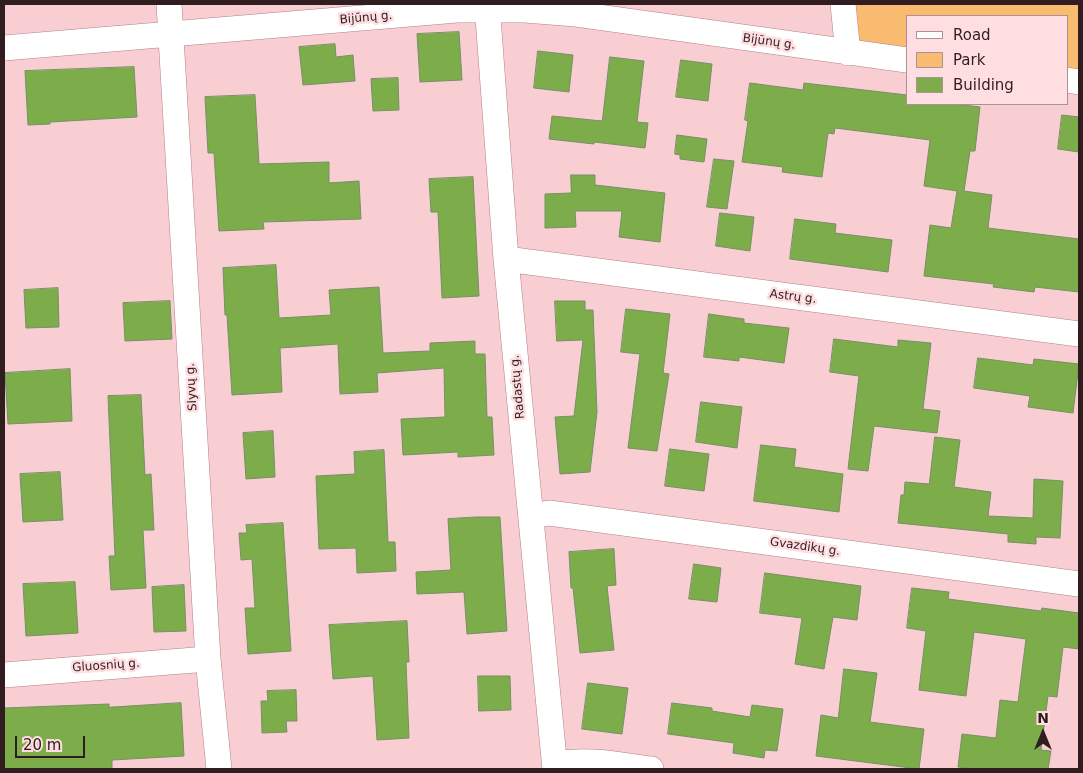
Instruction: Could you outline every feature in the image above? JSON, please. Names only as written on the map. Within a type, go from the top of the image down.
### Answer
[{"type":"street","name":"Slyvų g.","points":[[169,4],[208,659],[219,769]]},
{"type":"street","points":[[843,4],[848,53]]},
{"type":"street","name":"Bijūnų g.","points":[[4,48],[487,7],[576,14],[906,60]]},
{"type":"street","name":"Radastų g.","points":[[487,7],[506,259],[555,767]]},
{"type":"street","name":"Astrų g.","points":[[506,259],[1079,334]]},
{"type":"street","name":"Gvazdikų g.","points":[[531,516],[549,513],[1079,584]]},
{"type":"street","name":"Gluosnių g.","points":[[4,675],[208,659]]},
{"type":"street","points":[[555,767],[573,761],[651,769]]},
{"type":"green space","points":[[854,4],[1079,4],[1079,71],[1068,69],[1068,15],[906,15],[906,49],[858,43]]},
{"type":"building","points":[[459,32],[462,80],[420,82],[417,34]]},
{"type":"building","points":[[335,44],[336,57],[353,55],[355,81],[303,85],[299,47]]},
{"type":"building","points":[[538,51],[573,55],[569,92],[534,88]]},
{"type":"building","points":[[610,57],[644,61],[637,122],[648,123],[645,148],[549,139],[552,116],[602,121]]},
{"type":"building","points":[[681,60],[712,64],[708,101],[676,97]]},
{"type":"building","points":[[134,67],[137,117],[28,125],[25,71]]},
{"type":"building","points":[[398,78],[399,110],[373,111],[371,79]]},
{"type":"building","points":[[750,83],[803,90],[804,83],[906,95],[906,105],[963,105],[980,107],[975,151],[970,151],[964,191],[992,195],[988,228],[1079,239],[1079,292],[1035,287],[1034,292],[993,287],[994,284],[924,276],[930,225],[951,228],[957,191],[924,186],[930,140],[835,128],[834,134],[828,133],[822,177],[782,172],[783,167],[742,162],[748,121],[745,120]]},
{"type":"building","points":[[255,95],[259,164],[329,162],[329,183],[359,181],[361,219],[263,222],[264,229],[219,231],[214,153],[208,153],[205,97]]},
{"type":"building","points":[[1062,115],[1079,117],[1079,152],[1058,149]]},
{"type":"building","points":[[677,135],[707,139],[704,162],[680,159],[680,155],[675,154]]},
{"type":"building","points":[[714,159],[734,161],[727,209],[707,207]]},
{"type":"building","points":[[571,175],[595,175],[595,185],[665,193],[660,242],[619,237],[622,211],[575,211],[576,227],[545,228],[545,194],[571,193]]},
{"type":"building","points":[[473,177],[479,296],[442,298],[438,212],[431,212],[429,179]]},
{"type":"building","points":[[720,213],[754,217],[750,251],[716,246]]},
{"type":"building","points":[[795,219],[836,224],[835,233],[892,240],[888,272],[790,259]]},
{"type":"building","points":[[276,265],[279,318],[331,315],[329,290],[379,287],[383,353],[430,351],[430,343],[475,341],[475,354],[485,354],[487,417],[492,417],[494,455],[458,457],[458,452],[403,455],[401,419],[445,417],[444,368],[377,373],[378,392],[340,394],[338,344],[280,348],[282,392],[232,395],[223,268]]},
{"type":"building","points":[[58,288],[59,327],[26,328],[24,290]]},
{"type":"building","points":[[170,301],[172,339],[125,341],[123,303]]},
{"type":"building","points":[[555,301],[585,301],[585,310],[593,310],[597,412],[590,472],[560,474],[555,417],[574,416],[583,340],[557,341]]},
{"type":"building","points":[[626,309],[670,314],[663,373],[669,374],[657,451],[628,448],[640,354],[621,352]]},
{"type":"building","points":[[709,314],[744,319],[744,323],[789,328],[784,363],[739,357],[739,361],[704,357]]},
{"type":"building","points":[[834,339],[898,347],[898,340],[931,343],[923,409],[940,411],[937,433],[874,426],[868,471],[848,469],[859,376],[830,372]]},
{"type":"building","points":[[978,358],[1033,365],[1034,359],[1079,364],[1073,413],[1028,407],[1030,396],[974,388]]},
{"type":"building","points":[[70,369],[72,421],[8,424],[5,373]]},
{"type":"building","points":[[141,395],[145,475],[151,474],[154,530],[143,530],[146,588],[111,590],[109,556],[115,556],[108,396]]},
{"type":"building","points":[[701,402],[742,407],[737,448],[696,442]]},
{"type":"building","points":[[273,431],[275,477],[246,479],[243,433]]},
{"type":"building","points":[[935,437],[960,440],[954,487],[991,492],[988,516],[1033,518],[1034,479],[1063,481],[1060,538],[1036,537],[1036,544],[1008,542],[1008,534],[898,523],[901,495],[904,495],[905,482],[929,484]]},
{"type":"building","points":[[761,445],[796,449],[794,467],[843,474],[839,512],[754,501]]},
{"type":"building","points":[[670,449],[709,454],[704,491],[665,486]]},
{"type":"building","points":[[384,450],[388,542],[395,542],[396,571],[357,573],[356,548],[319,549],[316,476],[355,474],[354,452]]},
{"type":"building","points":[[60,472],[63,520],[23,522],[20,474]]},
{"type":"building","points":[[500,517],[507,631],[467,634],[464,592],[417,594],[416,572],[451,570],[448,519]]},
{"type":"building","points":[[283,523],[291,651],[248,654],[245,608],[255,608],[252,559],[241,560],[239,533],[247,533],[246,525]]},
{"type":"building","points":[[614,549],[616,585],[607,586],[614,650],[580,653],[573,588],[571,588],[569,552]]},
{"type":"building","points":[[694,564],[721,568],[717,602],[689,599]]},
{"type":"building","points":[[765,573],[861,586],[857,620],[833,617],[824,669],[795,664],[802,618],[760,613]]},
{"type":"building","points":[[75,582],[78,633],[26,636],[23,584]]},
{"type":"building","points":[[184,585],[186,631],[154,632],[152,587]]},
{"type":"building","points":[[912,588],[949,592],[948,599],[1041,611],[1042,608],[1079,613],[1079,649],[1063,647],[1057,697],[1048,696],[1041,750],[1051,751],[1048,769],[974,769],[958,767],[962,734],[996,738],[1000,700],[1018,702],[1026,639],[974,632],[966,696],[919,690],[926,631],[907,628]]},
{"type":"building","points":[[407,621],[409,662],[406,662],[409,738],[377,740],[373,676],[333,679],[329,625]]},
{"type":"building","points":[[844,669],[877,673],[870,722],[924,729],[919,769],[816,756],[821,715],[838,718]]},
{"type":"building","points":[[478,676],[510,676],[511,710],[479,711]]},
{"type":"building","points":[[588,683],[628,688],[622,734],[582,729]]},
{"type":"building","points":[[296,690],[297,721],[286,721],[287,732],[262,733],[261,701],[268,701],[267,691]]},
{"type":"building","points":[[181,703],[184,756],[112,760],[112,769],[4,769],[4,708],[109,704],[109,707]]},
{"type":"building","points":[[672,703],[712,708],[712,711],[750,717],[752,705],[783,709],[777,751],[765,750],[764,758],[733,753],[734,743],[668,734]]}]
